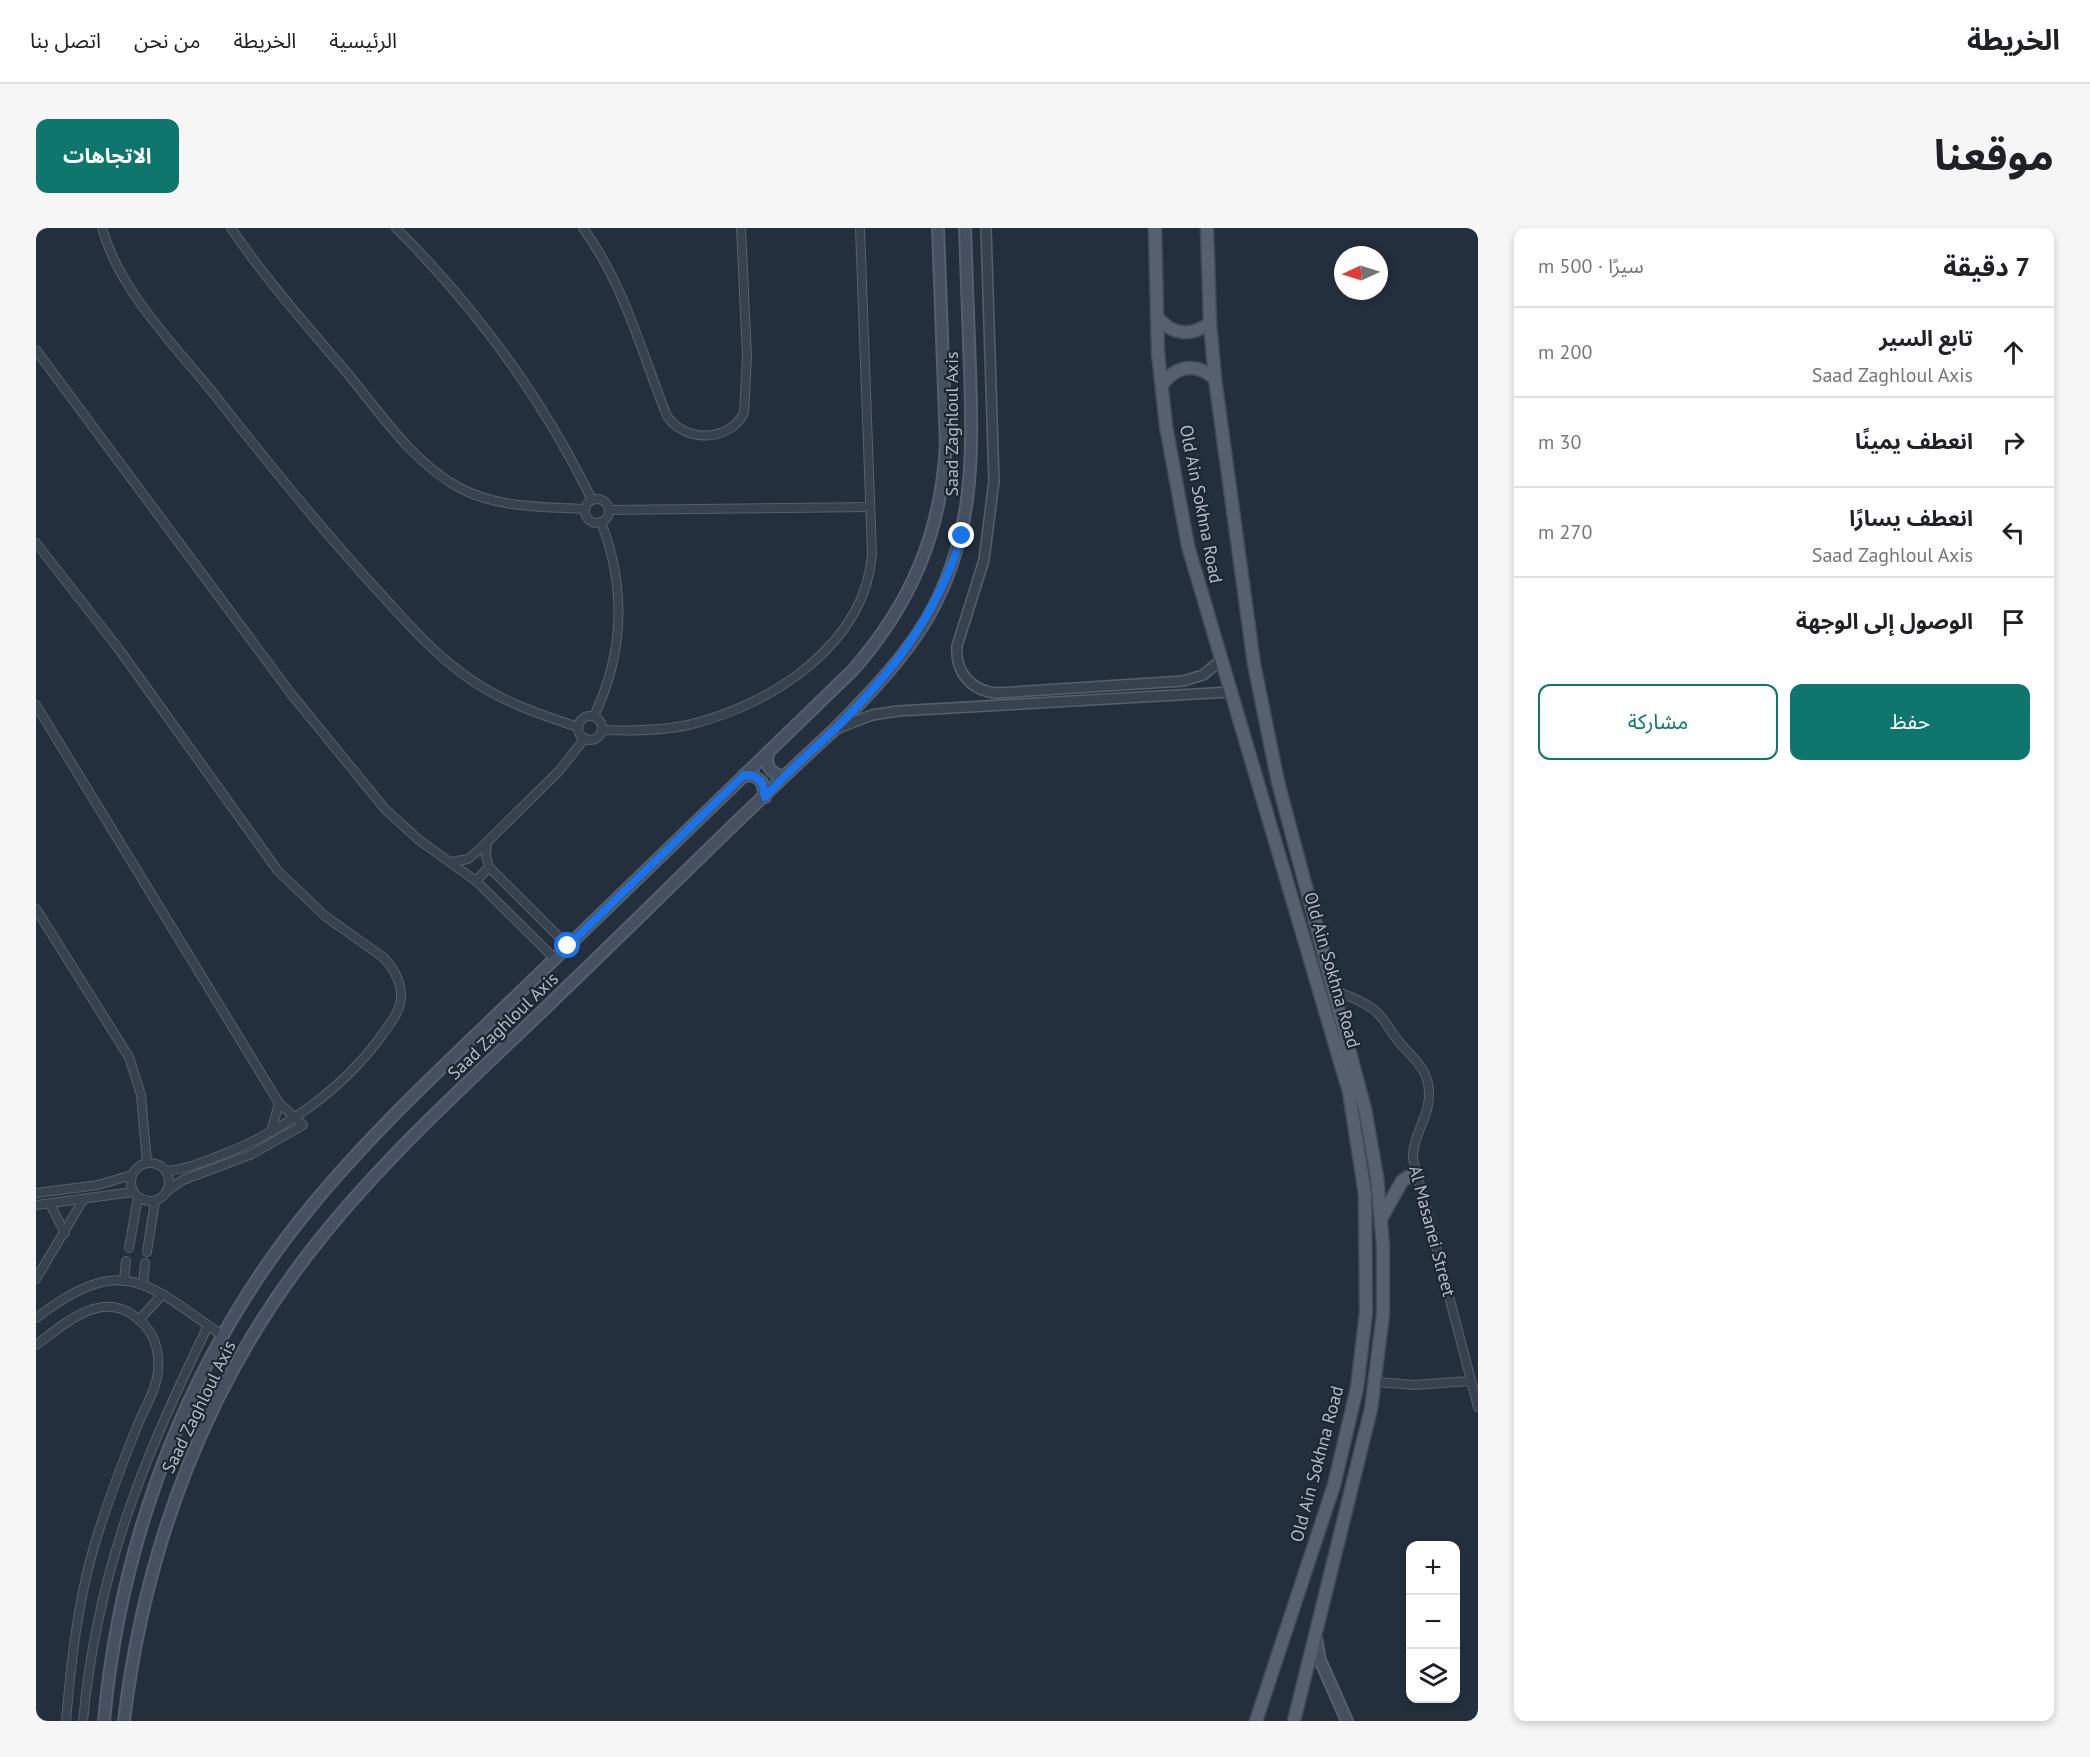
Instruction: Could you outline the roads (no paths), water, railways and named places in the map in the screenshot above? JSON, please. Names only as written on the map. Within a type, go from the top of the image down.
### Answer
[{"type":"main road","name":"Saad Zaghloul Axis","points":[[104,1721],[122,1601],[147,1506],[178,1424],[223,1336],[295,1226],[334,1179],[387,1122],[769,751],[873,646],[908,595],[932,537],[943,487],[946,446],[938,228]]},
{"type":"main road","name":"Saad Zaghloul Axis","points":[[124,1721],[145,1597],[177,1491],[230,1376],[284,1288],[320,1239],[403,1146],[765,797],[783,776],[834,730],[890,670],[926,620],[941,593],[962,536],[968,506],[972,445],[965,228]]},
{"type":"main road","name":"Old Ain Sokhna Road","points":[[1155,228],[1157,317],[1162,385],[1188,546],[1220,661],[1349,1092],[1363,1178],[1367,1237],[1366,1312],[1357,1388],[1349,1425],[1334,1485],[1256,1721]]},
{"type":"main road","name":"Old Ain Sokhna Road","points":[[1207,228],[1210,323],[1215,380],[1264,721],[1278,782],[1365,1109],[1382,1217],[1384,1280],[1376,1382],[1353,1490],[1315,1630],[1294,1721]]},
{"type":"main road","points":[[1157,317],[1164,325],[1182,333],[1201,329],[1210,323]]},
{"type":"main road","points":[[1162,385],[1168,376],[1187,367],[1197,368],[1215,380]]},
{"type":"main road","points":[[769,751],[767,759],[769,768],[775,774],[783,776]]},
{"type":"main road","points":[[744,775],[754,776],[762,782],[765,797]]},
{"type":"main road","points":[[1382,1217],[1402,1181],[1416,1172]]},
{"type":"main road","points":[[1315,1630],[1320,1660],[1347,1721]]},
{"type":"street","points":[[102,228],[116,264],[156,322],[329,538],[419,635],[462,674],[491,692],[538,713],[578,727]]},
{"type":"street","points":[[231,228],[266,275],[409,447],[442,478],[486,498],[528,506],[585,509]]},
{"type":"street","points":[[396,228],[482,323],[552,429],[592,500]]},
{"type":"street","points":[[583,228],[609,266],[620,289],[668,416],[679,429],[701,435],[725,432],[740,421],[744,413],[747,356],[741,228]]},
{"type":"street","points":[[602,730],[643,731],[690,724],[757,699],[779,688],[812,662],[846,626],[863,594],[871,566],[860,228]]},
{"type":"street","points":[[986,228],[993,362],[993,499],[978,585],[958,640],[957,660],[961,672],[975,686],[991,692],[1184,681],[1203,675],[1220,661]]},
{"type":"street","points":[[36,350],[292,695],[385,809],[419,840],[476,881],[555,959]]},
{"type":"street","points":[[585,509],[592,500]]},
{"type":"street","points":[[585,509],[589,520],[601,522],[608,517],[609,510],[605,501],[592,500]]},
{"type":"street","points":[[609,510],[870,507]]},
{"type":"street","points":[[594,716],[610,676],[619,620],[615,564],[601,522]]},
{"type":"street","points":[[36,543],[118,648],[278,871],[325,916],[384,958],[398,977],[401,999],[393,1021],[368,1055],[341,1081],[296,1117],[271,1132],[187,1168],[165,1171]]},
{"type":"street","points":[[834,730],[872,715],[898,711],[1230,692]]},
{"type":"street","points":[[36,705],[279,1103],[303,1125],[234,1162],[183,1180],[155,1201],[147,1202],[136,1195],[36,1205]]},
{"type":"street","points":[[594,716],[601,722],[602,730],[595,738],[585,738],[580,734],[578,727],[582,719],[594,716]]},
{"type":"street","points":[[451,862],[468,859],[487,843],[559,771],[585,738]]},
{"type":"street","points":[[487,843],[486,856],[489,867],[568,946]]},
{"type":"street","points":[[476,881],[489,867]]},
{"type":"street","points":[[36,909],[129,1058],[141,1095],[147,1163]]},
{"type":"street","name":"Al Masanei Street","points":[[1335,991],[1373,1009],[1424,1069],[1429,1098],[1413,1148],[1416,1172],[1469,1381],[1478,1407]]},
{"type":"street","points":[[271,1132],[279,1103]]},
{"type":"street","points":[[36,1193],[98,1185],[132,1175],[139,1167],[147,1163],[157,1165],[165,1171],[169,1180],[168,1190]]},
{"type":"street","points":[[129,1248],[136,1195],[132,1175]]},
{"type":"street","points":[[36,1279],[83,1200]]},
{"type":"street","points":[[147,1252],[155,1201]]},
{"type":"street","points":[[50,1204],[65,1233]]},
{"type":"street","points":[[124,1281],[126,1261]]},
{"type":"street","points":[[143,1284],[145,1263]]},
{"type":"street","points":[[36,1318],[78,1290],[96,1283],[124,1281],[143,1284],[163,1294],[223,1336]]},
{"type":"street","points":[[139,1320],[163,1294]]},
{"type":"street","points":[[36,1345],[87,1310],[99,1307],[125,1310],[139,1320],[153,1336],[158,1371],[113,1489],[93,1551],[75,1629],[66,1721]]},
{"type":"street","points":[[83,1721],[97,1625],[123,1523],[153,1440],[208,1326]]},
{"type":"street","points":[[1376,1382],[1424,1385],[1469,1381]]}]
